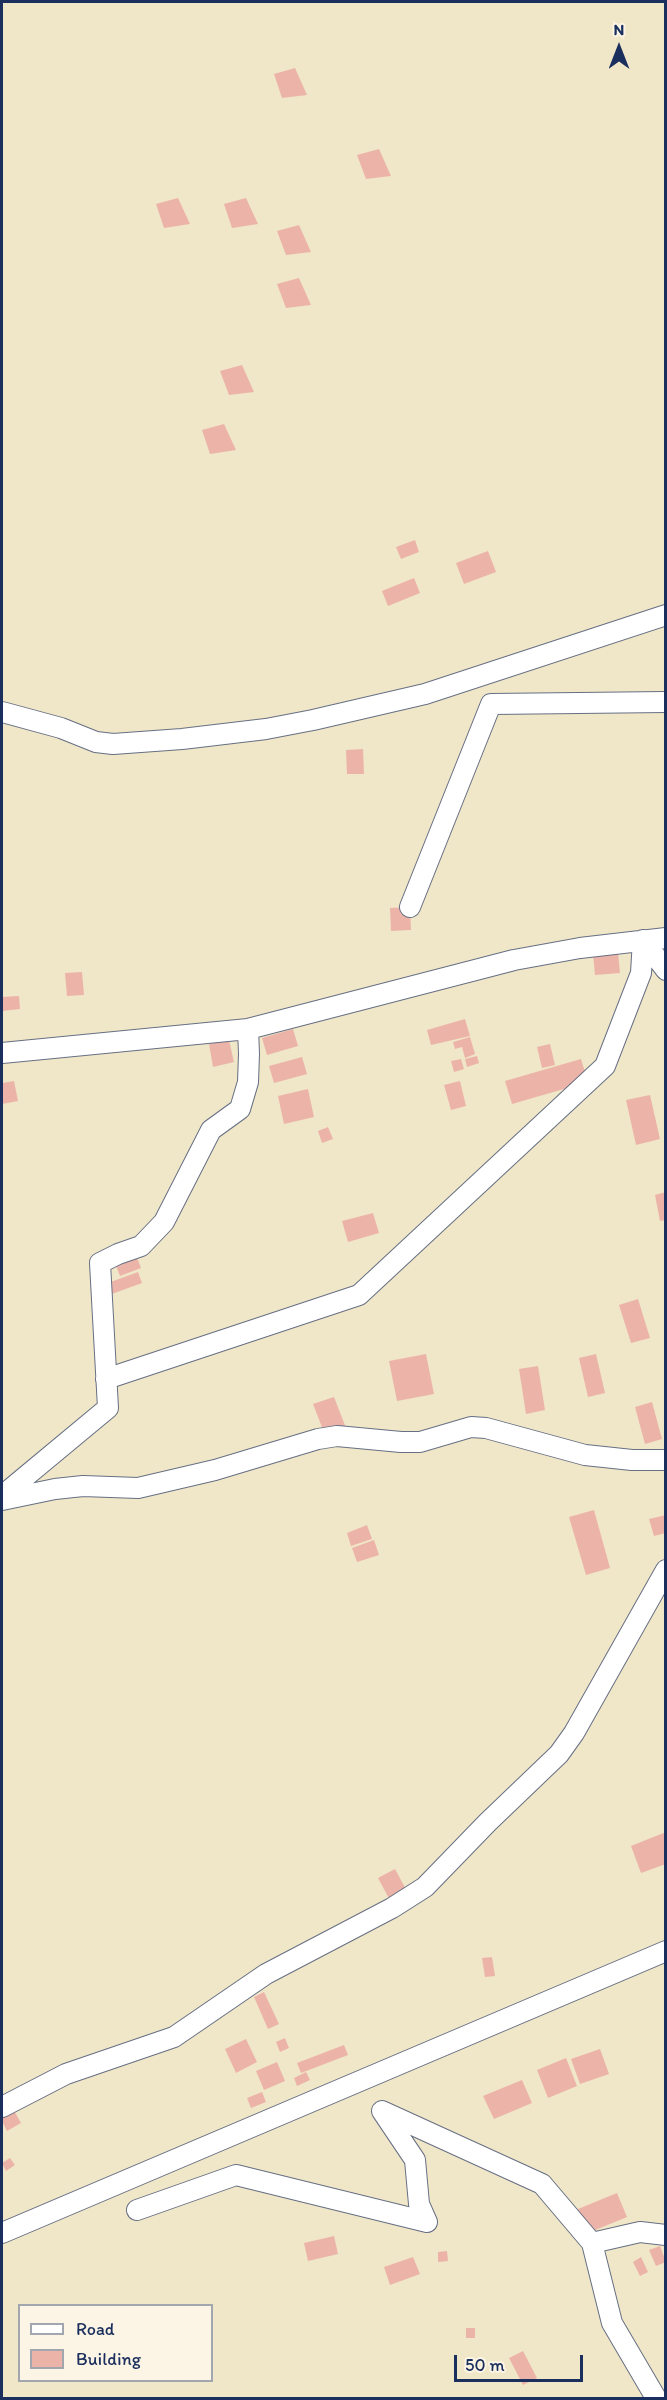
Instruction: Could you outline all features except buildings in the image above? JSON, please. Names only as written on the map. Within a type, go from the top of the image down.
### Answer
[{"type":"street","points":[[2,712],[61,728],[96,742],[112,744],[182,739],[266,729],[425,694],[666,615]]},
{"type":"street","points":[[411,907],[491,704],[666,702]]},
{"type":"street","points":[[2,1053],[248,1029],[514,960],[580,948],[666,938]]},
{"type":"street","points":[[643,940],[666,970]]},
{"type":"street","points":[[106,1379],[359,1295],[605,1066],[641,973],[643,940]]},
{"type":"street","points":[[2,1498],[108,1408],[100,1263],[141,1246],[164,1221],[211,1130],[240,1109],[248,1082],[248,1029]]},
{"type":"street","points":[[2,1498],[82,1486],[114,1489],[138,1488],[215,1470],[318,1439],[337,1436],[420,1442],[471,1427],[486,1428],[585,1455],[632,1460],[666,1460]]},
{"type":"street","points":[[2,2107],[66,2074],[174,2037],[266,1974],[392,1908],[425,1887],[558,1754],[574,1733],[666,1570]]},
{"type":"street","points":[[2,2233],[666,1951]]},
{"type":"street","points":[[137,2210],[236,2175],[428,2222],[419,2204],[415,2160],[382,2111],[542,2184],[592,2244],[612,2323],[656,2398]]},
{"type":"street","points":[[592,2244],[640,2232],[666,2235]]}]
